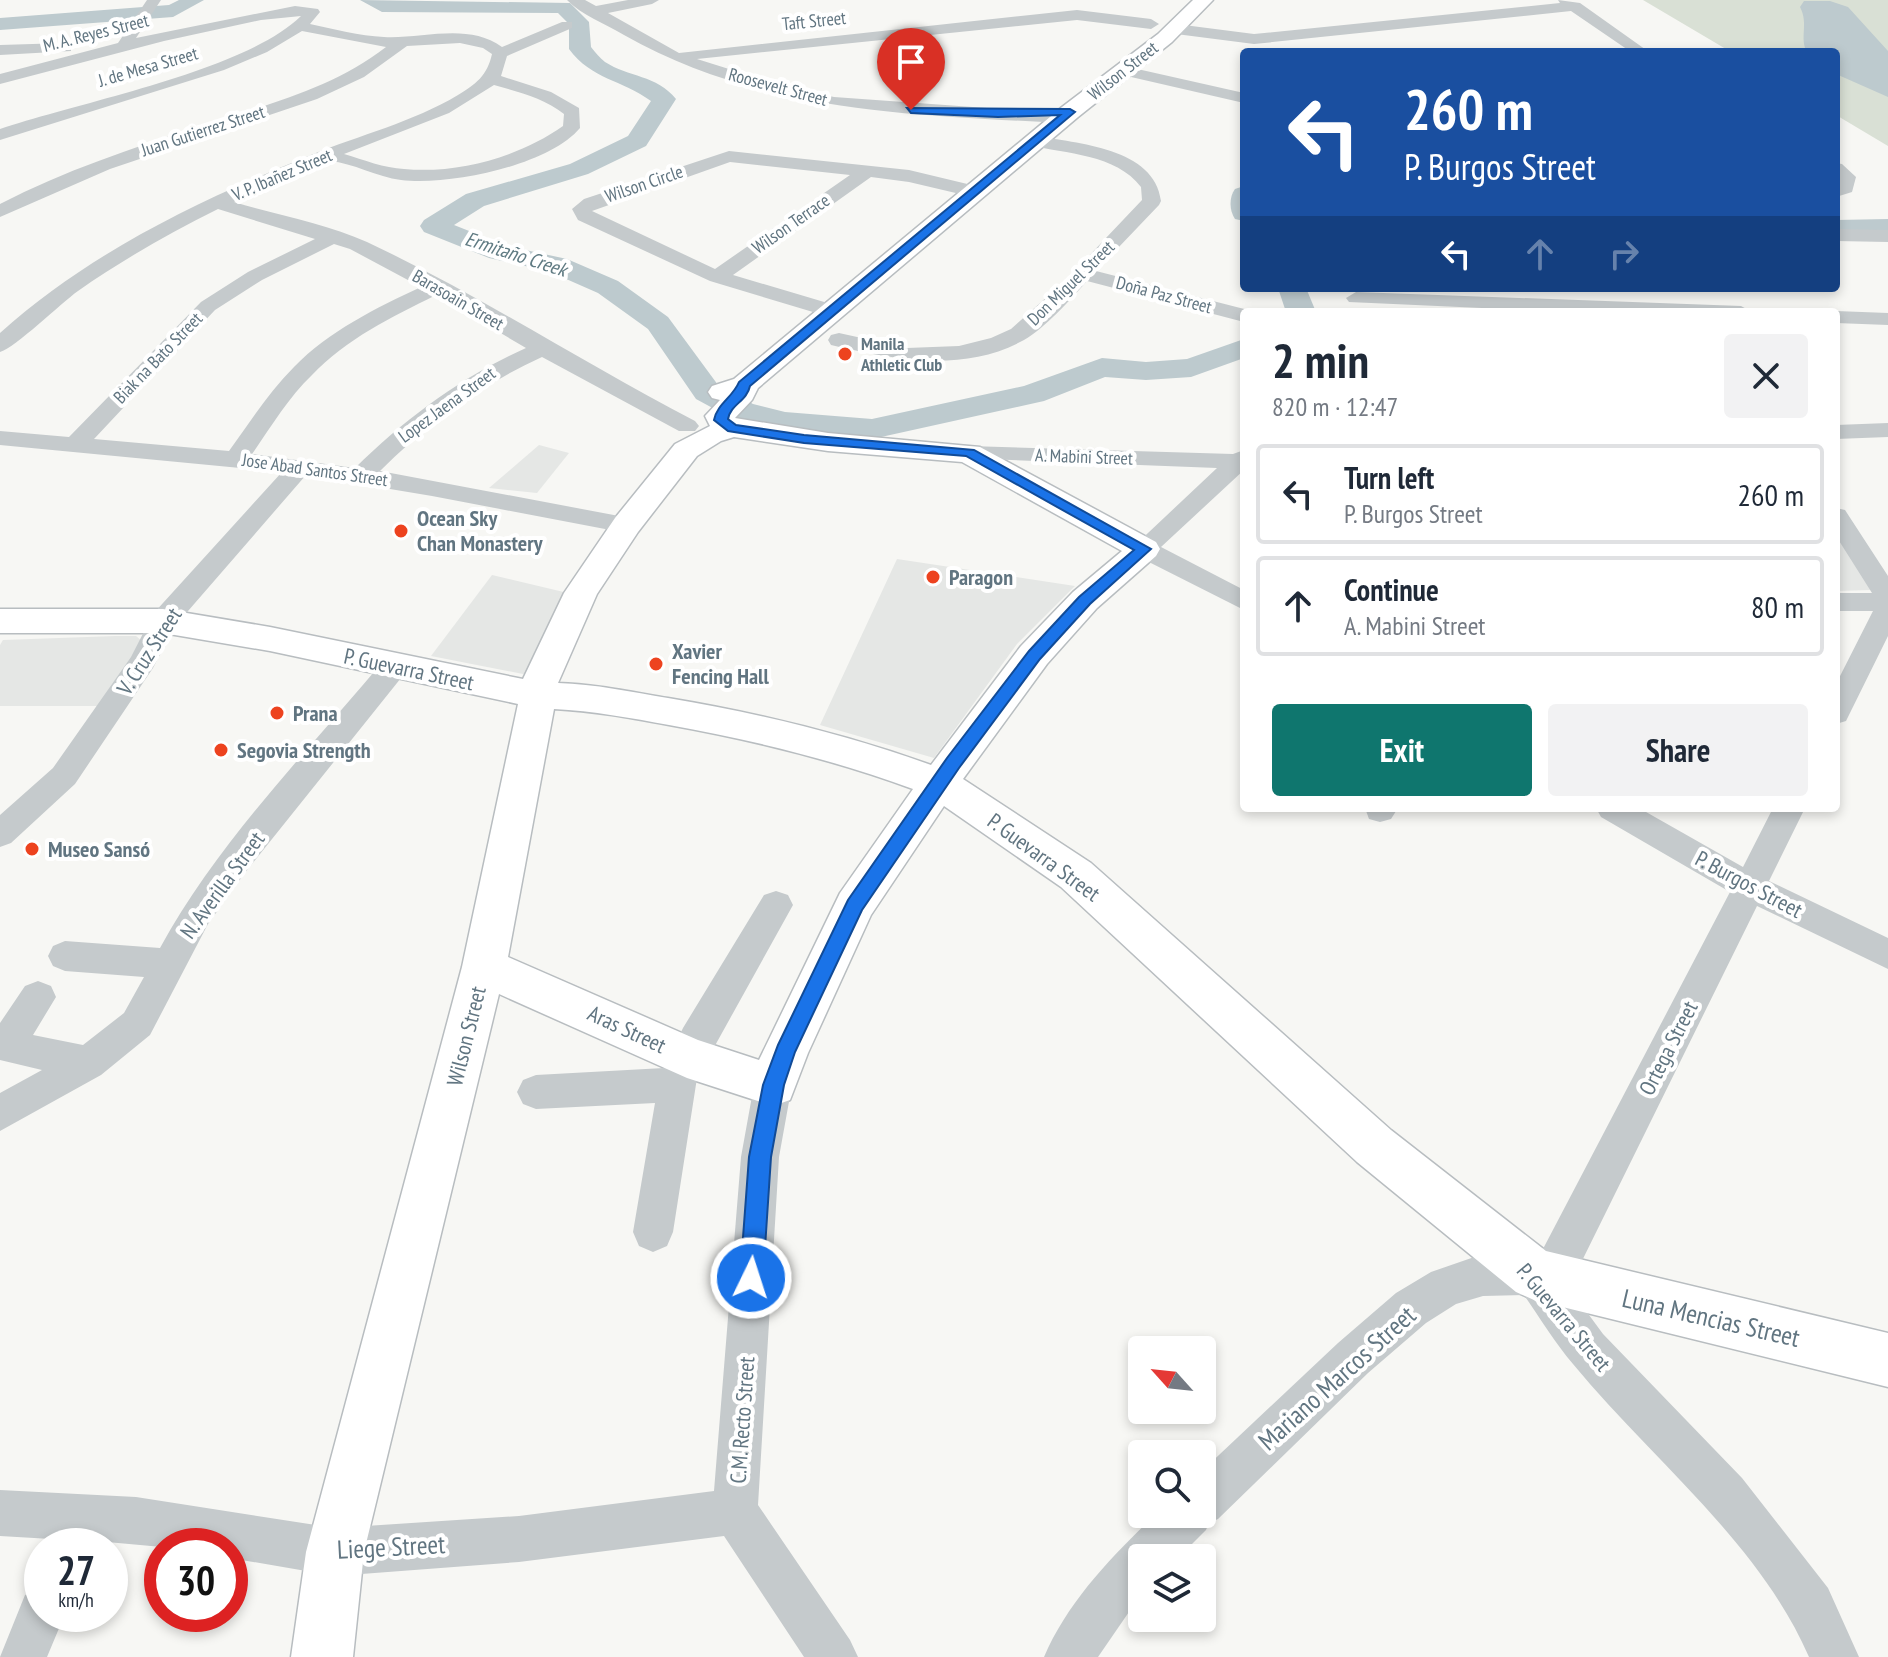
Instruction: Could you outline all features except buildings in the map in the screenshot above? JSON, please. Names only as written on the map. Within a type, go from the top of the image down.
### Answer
[{"type":"main road","name":"Wilson Street","points":[[322,1657],[335,1552],[484,967],[541,679],[581,593],[687,438],[710,435],[728,403],[1066,115],[1176,29],[1204,0]]},
{"type":"main road","name":"A. Mabini Street","points":[[728,403],[828,442],[969,453]]},
{"type":"main road","points":[[969,453],[1144,549]]},
{"type":"main road","name":"C.M. Recto Street","points":[[773,1085],[785,1052],[855,905],[939,783],[1034,655],[1085,600],[1144,549]]},
{"type":"main road","name":"P. Guevarra Street","points":[[0,621],[163,621],[270,639],[538,695],[585,697],[734,723],[859,754],[939,783],[1076,875],[1374,1146],[1534,1274]]},
{"type":"main road","name":"Aras Street","points":[[484,967],[589,1011],[681,1071],[746,1078],[773,1085]]},
{"type":"main road","name":"Luna Mencias Street","points":[[1534,1274],[1888,1360]]},
{"type":"street","name":"Roosevelt Street","points":[[574,0],[673,56],[765,86],[834,102],[998,114],[1066,115]]},
{"type":"street","points":[[593,11],[652,0]]},
{"type":"street","points":[[1176,29],[1254,39],[1570,3],[1635,48]]},
{"type":"street","points":[[124,45],[148,8]]},
{"type":"street","name":"M. A. Reyes Street","points":[[0,79],[99,51],[292,8],[307,8],[313,12],[303,27]]},
{"type":"street","name":"Taft Street","points":[[673,56],[1077,15],[1151,24]]},
{"type":"street","points":[[500,53],[567,25]]},
{"type":"street","points":[[303,27],[374,41],[401,43],[462,39],[486,44],[500,53]]},
{"type":"street","name":"J. de Mesa Street","points":[[0,135],[44,118],[209,70],[303,27]]},
{"type":"street","name":"Juan Gutierrez Street","points":[[0,211],[86,170],[332,87],[374,64],[401,43]]},
{"type":"street","points":[[0,50],[70,47],[99,51]]},
{"type":"street","points":[[327,155],[393,173],[434,174],[483,166],[540,148],[571,128],[573,112],[566,106],[492,79],[500,53]]},
{"type":"street","points":[[1124,71],[1240,97]]},
{"type":"street","name":"V. P. Ibañez Street","points":[[0,345],[37,313],[124,253],[217,203],[327,155],[431,116],[492,79]]},
{"type":"street","name":"Don Miguel Street","points":[[839,340],[907,355],[979,350],[1019,334],[1083,274],[1152,201],[1153,192],[1148,183],[1126,163],[1035,141]]},
{"type":"street","name":"Wilson Circle","points":[[833,312],[717,277],[585,216],[582,209],[591,203],[729,156],[909,176],[977,192]]},
{"type":"street","points":[[1840,171],[1847,177],[1847,184],[1840,188]]},
{"type":"street","name":"Wilson Terrace","points":[[717,277],[866,172]]},
{"type":"street","name":"Barasoain Street","points":[[217,203],[335,236],[437,287],[687,438]]},
{"type":"street","points":[[1840,235],[1888,236]]},
{"type":"street","name":"Biak na Bato Street","points":[[75,445],[208,306],[255,276],[335,236]]},
{"type":"street","name":"Doña Paz Street","points":[[1083,274],[1240,315]]},
{"type":"street","points":[[236,459],[312,361],[379,315],[437,287]]},
{"type":"street","points":[[1356,299],[1616,308]]},
{"type":"street","points":[[1840,317],[1888,319]]},
{"type":"street","name":"Lopez Jaena Street","points":[[362,475],[402,435],[471,384],[497,367],[541,349]]},
{"type":"street","points":[[1840,432],[1888,430]]},
{"type":"street","name":"Jose Abad Santos Street","points":[[0,438],[236,459],[362,475],[626,525]]},
{"type":"street","name":"A. Mabini Street","points":[[969,453],[1240,461]]},
{"type":"street","name":"C.M. Recto Street","points":[[1144,549],[1240,463]]},
{"type":"street","name":"V. Cruz Street","points":[[0,834],[64,776],[143,661],[163,621],[299,468]]},
{"type":"street","points":[[1840,522],[1888,600],[1840,602]]},
{"type":"street","points":[[1144,549],[1240,599]]},
{"type":"street","points":[[1840,705],[1888,608]]},
{"type":"street","name":"N. Averilla Street","points":[[0,1113],[88,1063],[137,1024],[196,914],[232,865],[395,666]]},
{"type":"street","name":"P. Burgos Street","points":[[1619,812],[1750,887],[1888,954]]},
{"type":"street","name":"Ortega Street","points":[[1534,1274],[1559,1262],[1787,812]]},
{"type":"street","points":[[653,1232],[681,1071],[776,905]]},
{"type":"street","points":[[65,956],[167,964]]},
{"type":"street","points":[[38,997],[3,1044],[88,1063]]},
{"type":"street","points":[[536,1092],[681,1071]]},
{"type":"street","name":"C.M. Recto Street","points":[[773,1085],[760,1157],[735,1511],[833,1657]]},
{"type":"street","name":"Mariano Marcos Street","points":[[1216,1490],[1353,1358],[1411,1308],[1446,1287],[1483,1275],[1534,1274]]},
{"type":"street","name":"P. Guevarra Street","points":[[1534,1274],[1588,1349],[1736,1506],[1811,1605],[1834,1657]]},
{"type":"street","name":"Liege Street","points":[[97,1528],[136,1520],[335,1552],[519,1539],[735,1511]]},
{"type":"street","name":"Liege Street","points":[[0,1513],[61,1528]]},
{"type":"street","points":[[1159,1544],[1175,1528]]},
{"type":"street","points":[[1069,1657],[1128,1573]]},
{"type":"street","points":[[22,1657],[33,1632]]},
{"type":"shaded area","points":[[1643,0],[1888,0],[1888,146],[1840,117],[1840,48],[1724,48]]},
{"type":"shaded area","points":[[1804,1],[1830,1],[1848,7],[1888,51],[1888,97],[1840,76],[1840,48],[1805,48],[1800,7]]},
{"type":"shaded area","points":[[539,445],[569,453],[537,493],[489,488]]},
{"type":"shaded area","points":[[1840,540],[1871,590],[1840,591]]},
{"type":"shaded area","points":[[897,559],[1075,586],[1017,644],[934,758],[820,725]]},
{"type":"shaded area","points":[[492,575],[572,594],[528,675],[431,656]]},
{"type":"shaded area","points":[[136,636],[143,642],[103,706],[0,706],[0,645],[3,640]]},
{"type":"waterway","name":"Ermitaño Creek","points":[[0,24],[173,11],[194,0]]},
{"type":"waterway","name":"Ermitaño Creek","points":[[370,0],[382,6],[563,7],[579,22],[580,49],[598,67],[639,81],[664,99],[637,141],[579,169],[475,200],[433,226],[499,252],[557,265],[608,287],[658,323],[707,392],[742,411],[784,422],[872,429],[1033,394],[1102,367],[1146,371],[1191,368],[1240,350]]},
{"type":"waterway","name":"Ermitaño Creek","points":[[1840,228],[1888,227]]},
{"type":"waterway","name":"Ermitaño Creek","points":[[1294,292],[1300,308]]},
{"type":"place","name":"Manila Athletic Club","points":[[845,354]]},
{"type":"place","name":"Ocean Sky Chan Monastery","points":[[401,531]]},
{"type":"place","name":"Paragon","points":[[933,577]]},
{"type":"place","name":"Xavier Fencing Hall","points":[[656,664]]},
{"type":"place","name":"Prana","points":[[277,713]]},
{"type":"place","name":"Segovia Strength","points":[[221,750]]},
{"type":"place","name":"Museo Sansó","points":[[32,849]]},
{"type":"route","points":[[751,1278],[760,1157],[773,1085],[785,1052],[855,905],[978,727],[1034,655],[1085,600],[1144,549],[969,453],[804,439],[733,428],[721,420],[722,412],[742,394],[744,385],[1070,112],[998,114],[911,110]]}]
